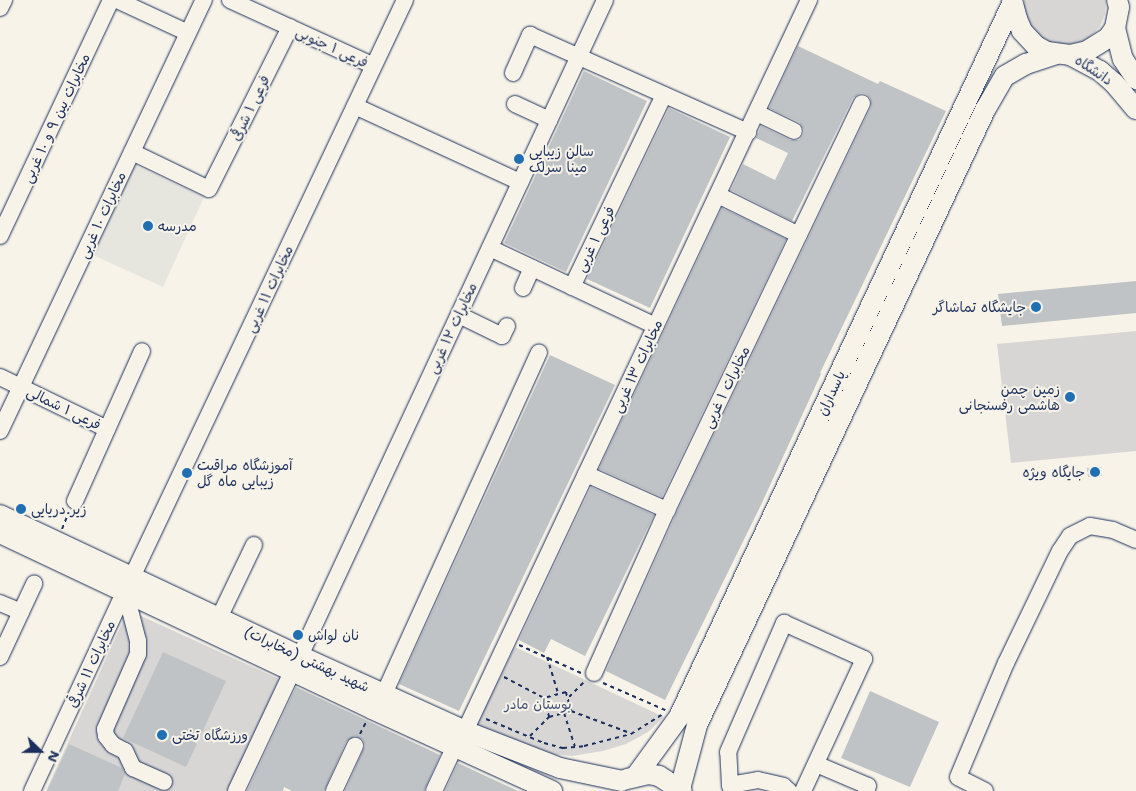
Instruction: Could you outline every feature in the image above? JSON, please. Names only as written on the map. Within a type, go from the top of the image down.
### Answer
[{"type":"main road","name":"دانشگاه","points":[[1012,2],[1017,19],[1029,40],[1039,48],[1063,55],[1100,71],[1114,83],[1136,109]]},
{"type":"main road","name":"پاسداران","points":[[623,783],[679,717],[1012,2]]},
{"type":"main road","points":[[1115,28],[1120,2]]},
{"type":"main road","name":"دانشگاه","points":[[1115,28],[1123,59],[1136,79]]},
{"type":"main road","name":"پاسداران","points":[[681,790],[697,725],[985,110],[1005,76],[1026,64],[1095,47],[1108,38],[1115,28]]},
{"type":"main road","name":"شهید بهشتی (مخابرات)","points":[[0,516],[56,542],[128,584]]},
{"type":"main road","name":"شهید بهشتی (مخابرات)","points":[[0,533],[128,584],[378,702],[460,738],[552,791]]},
{"type":"main road","name":"شهید بهشتی (مخابرات)","points":[[460,738],[513,749],[574,772],[623,783],[659,776],[681,790]]},
{"type":"main road","points":[[574,772],[585,782],[587,791]]},
{"type":"street","points":[[0,8],[4,0]]},
{"type":"street","name":"مخابرات بین ۹ و ۱۰ غربی","points":[[0,236],[111,0]]},
{"type":"street","points":[[116,0],[188,33]]},
{"type":"street","name":"مخابرات ۱۰ غربی","points":[[0,431],[204,0]]},
{"type":"street","name":"فرعی ۱ جنوبی","points":[[230,0],[374,66]]},
{"type":"street","name":"مخابرات ۱۱ غربی","points":[[128,584],[405,0]]},
{"type":"street","name":"مخابرات ۱۲ غربی","points":[[236,791],[605,0]]},
{"type":"street","name":"مخابرات ۱۳ غربی","points":[[434,791],[460,738],[499,675],[586,474],[809,0]]},
{"type":"street","name":"فرعی ۱ شرقی","points":[[132,152],[209,189],[290,27]]},
{"type":"street","points":[[513,73],[530,35],[748,132]]},
{"type":"street","name":"فرعی ۱ غربی","points":[[572,287],[664,95]]},
{"type":"street","name":"مخابرات ۱ غربی","points":[[594,673],[667,510],[862,103]]},
{"type":"street","points":[[515,104],[549,120]]},
{"type":"street","points":[[355,106],[520,182]]},
{"type":"street","points":[[757,113],[794,131]]},
{"type":"street","points":[[718,195],[799,235]]},
{"type":"street","points":[[490,248],[656,326]]},
{"type":"street","points":[[523,288],[532,268]]},
{"type":"street","points":[[459,315],[502,336],[507,326]]},
{"type":"street","points":[[75,501],[142,352]]},
{"type":"street","points":[[378,702],[539,353]]},
{"type":"street","points":[[0,378],[21,387]]},
{"type":"street","name":"فرعی ۱ شمالی","points":[[21,387],[107,429]]},
{"type":"street","points":[[586,474],[667,510]]},
{"type":"street","points":[[985,791],[958,778],[1006,663],[1060,551],[1070,536],[1090,526],[1113,530],[1136,540]]},
{"type":"street","points":[[216,625],[254,545]]},
{"type":"street","points":[[0,657],[34,584]]},
{"type":"street","points":[[128,584],[138,640],[138,654],[105,729],[106,736],[113,745],[126,751],[133,768],[164,782]]},
{"type":"street","name":"مخابرات ۱۱ شرقی","points":[[32,791],[128,584]]},
{"type":"street","points":[[0,603],[21,612]]},
{"type":"street","points":[[789,791],[783,786],[758,780],[731,790],[728,752],[784,623],[864,659],[803,791]]},
{"type":"street","points":[[334,791],[355,746]]},
{"type":"street","points":[[816,764],[868,786],[866,791]]},
{"type":"path","points":[[56,542],[75,501]]},
{"type":"path","points":[[517,654],[521,646]]},
{"type":"path","points":[[547,657],[558,694]]},
{"type":"path","points":[[568,698],[594,673]]},
{"type":"path","points":[[499,675],[502,686]]},
{"type":"path","points":[[499,675],[544,698],[566,692],[571,711]]},
{"type":"path","points":[[544,698],[549,716]]},
{"type":"path","points":[[355,746],[378,702]]},
{"type":"path","points":[[513,749],[529,737],[549,716],[571,711],[631,734]]},
{"type":"path","points":[[486,719],[529,737],[563,748],[576,747],[631,734],[667,711]]},
{"type":"path","points":[[564,712],[576,747]]},
{"type":"shaded area","name":"مدرسه","points":[[134,165],[204,197],[163,287],[93,255]]},
{"type":"green space","points":[[1024,0],[1106,0],[1105,14],[1100,27],[1090,37],[1078,44],[1064,46],[1050,43],[1038,36],[1029,26],[1024,14]]},
{"type":"green space","name":"زمین چمن هاشمی رفسنجانی","points":[[1136,331],[1136,451],[1011,463],[997,344]]},
{"type":"green space","name":"ورزشگاه تختی","points":[[128,610],[279,679],[228,791],[46,791]]},
{"type":"green space","name":"بوستان مادر","points":[[515,647],[664,717],[648,732],[626,744],[603,751],[572,756],[552,754],[476,726]]},
{"type":"building","points":[[798,46],[878,84],[880,81],[946,111],[820,373],[761,505],[665,700],[606,671],[676,514],[871,107],[870,98],[866,94],[861,93],[853,98],[792,221],[731,190],[743,164],[775,180],[788,153],[756,138],[761,126],[790,140],[799,140],[803,135],[804,130],[799,122],[769,108]]},
{"type":"building","points":[[584,71],[647,101],[566,272],[504,243]]},
{"type":"building","points":[[669,108],[730,137],[650,308],[587,279]]},
{"type":"building","points":[[722,208],[786,239],[662,497],[599,469]]},
{"type":"building","points":[[1136,281],[1136,313],[1002,326],[998,294]]},
{"type":"building","points":[[550,355],[615,385],[459,711],[399,684]]},
{"type":"building","name":"جایگاه ویژه","points":[[1101,467],[1102,476],[1088,477],[1087,468]]},
{"type":"building","points":[[591,487],[654,515],[585,656],[551,639],[544,653],[519,640]]},
{"type":"building","points":[[163,652],[226,681],[186,767],[123,738]]},
{"type":"building","points":[[296,687],[440,755],[424,791],[345,791],[365,746],[363,740],[355,736],[346,742],[324,791],[292,791],[284,787],[283,791],[247,791]]},
{"type":"building","points":[[870,691],[939,722],[910,787],[841,758]]},
{"type":"building","points":[[69,744],[122,768],[125,774],[118,791],[47,791]]},
{"type":"building","points":[[458,763],[490,778],[518,791],[445,791]]},
{"type":"place","name":"سالن زیبایی مینا سرلک","points":[[519,159]]},
{"type":"place","name":"مدرسه","points":[[148,226]]},
{"type":"place","name":"جایشگاه تماشاگر","points":[[1036,307]]},
{"type":"place","name":"زمین چمن هاشمی رفسنجانی","points":[[1070,397]]},
{"type":"place","name":"جایگاه ویژه","points":[[1095,472]]},
{"type":"place","name":"آموزشگاه مراقبت زیبایی ماه گل","points":[[187,473]]},
{"type":"place","name":"زیر دریایی","points":[[21,509]]},
{"type":"place","name":"نان لواش","points":[[298,635]]},
{"type":"place","name":"ورزشگاه تختی","points":[[162,735]]}]
